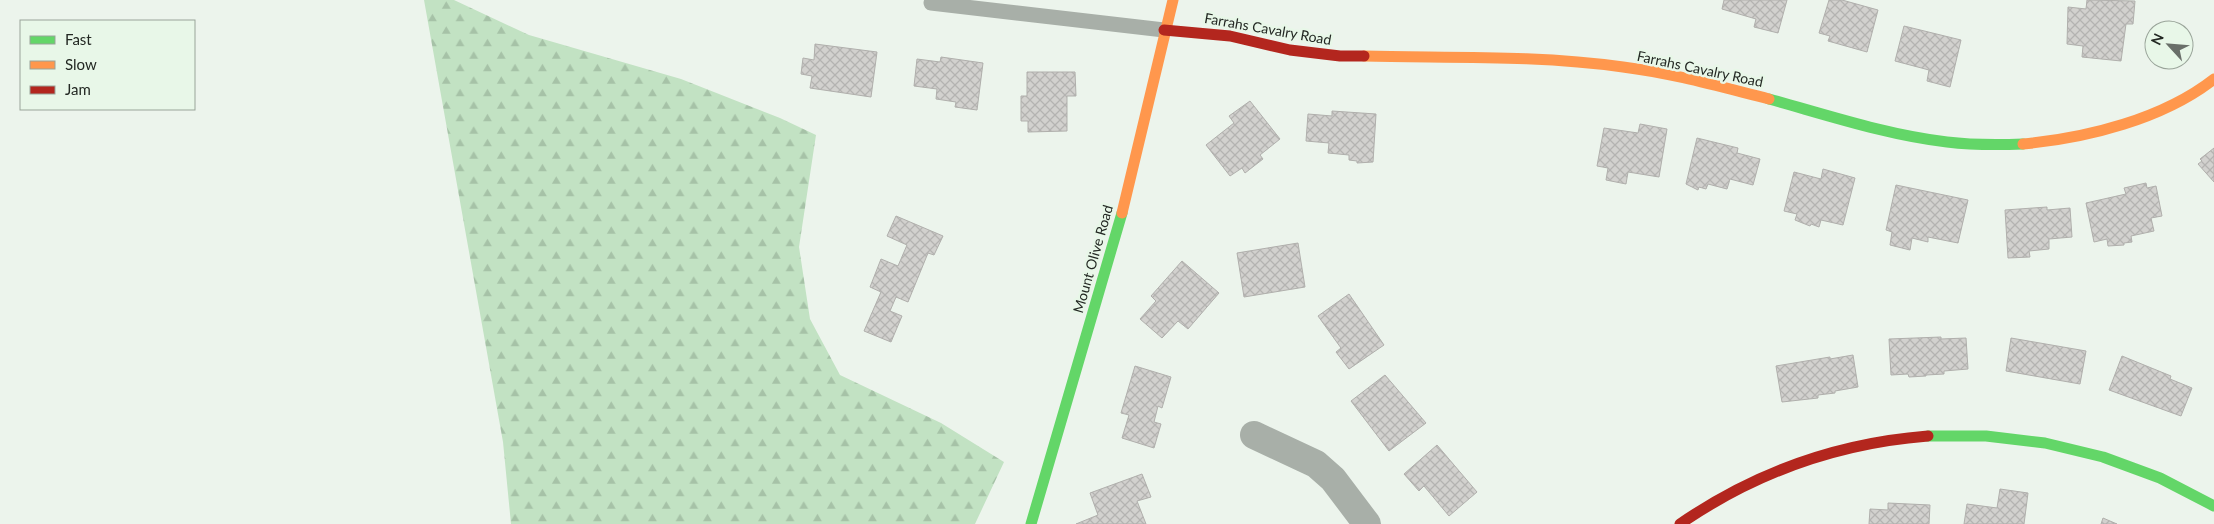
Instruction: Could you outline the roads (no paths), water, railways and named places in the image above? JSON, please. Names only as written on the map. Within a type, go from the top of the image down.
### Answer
[{"type":"street","name":"Mount Olive Road","points":[[1030,524],[1121,218],[1164,30],[1173,0]]},
{"type":"street","name":"Farrahs Cavalry Road","points":[[1164,30],[1221,35],[1290,50],[1340,56],[1533,59],[1624,68],[1726,88],[1905,135],[1946,142],[1987,145],[2051,141],[2101,131],[2166,108],[2200,90],[2214,79]]},
{"type":"street","points":[[1254,435],[1316,464],[1333,479],[1368,524]]},
{"type":"street","points":[[1680,524],[1716,500],[1752,481],[1794,463],[1833,451],[1879,441],[1934,435],[1981,435],[2041,441],[2090,452],[2142,469],[2183,488],[2214,506]]},
{"type":"lane","points":[[931,3],[1164,30]]}]
